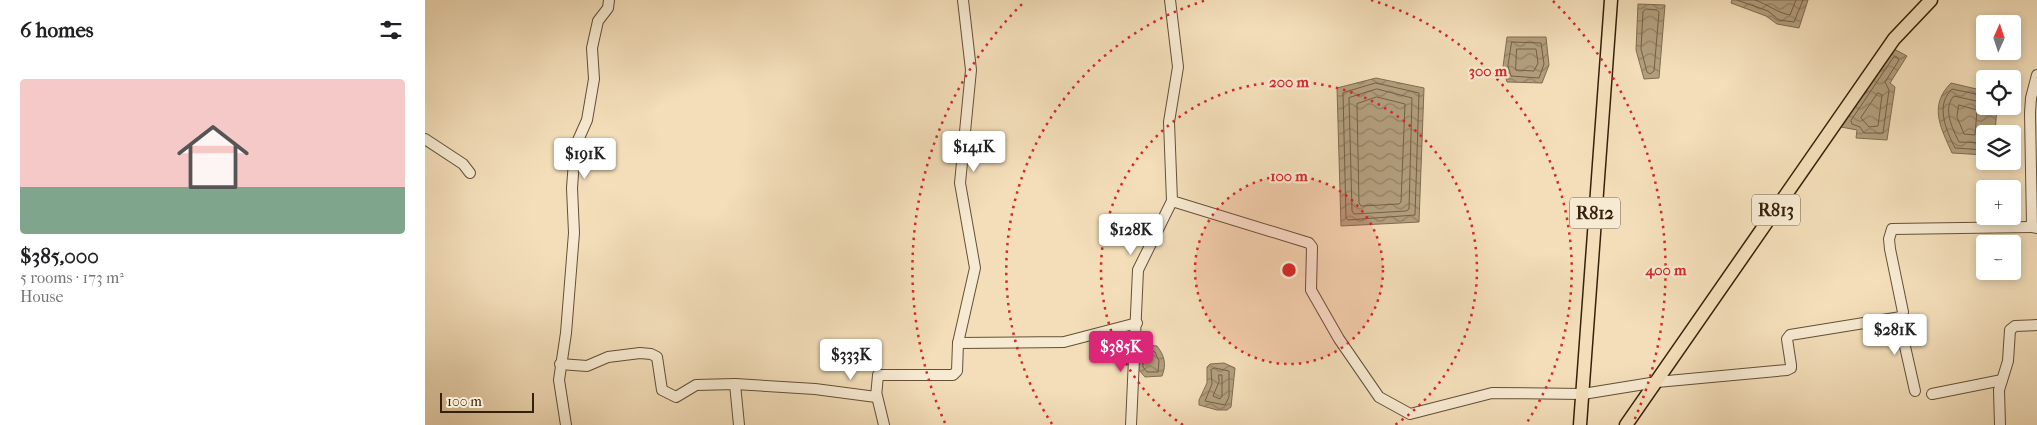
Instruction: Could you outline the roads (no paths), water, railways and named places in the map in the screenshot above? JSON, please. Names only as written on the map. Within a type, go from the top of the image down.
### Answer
[{"type":"main road","name":"R812","points":[[1580,425],[1611,0]]},
{"type":"main road","name":"R813","points":[[1626,425],[1894,39],[1931,0]]},
{"type":"street","points":[[566,425],[559,380],[566,333],[574,233],[572,188],[575,147],[587,120],[595,79],[592,48],[598,21],[608,8],[609,0]]},
{"type":"street","points":[[884,425],[877,396],[878,375],[953,375],[957,372],[958,342],[975,268],[960,183],[971,70],[963,0]]},
{"type":"street","points":[[1131,425],[1138,270],[1171,201],[1169,122],[1178,67],[1170,0]]},
{"type":"street","points":[[1915,391],[1904,342],[1901,317],[1903,312],[1890,249],[1889,239],[1892,229],[2035,227],[2031,98],[2037,75]]},
{"type":"street","points":[[425,139],[463,164],[470,173]]},
{"type":"street","points":[[1171,201],[1309,243],[1312,247],[1311,290],[1339,339],[1379,397],[1410,414],[1492,393],[1583,394],[1657,382],[1787,370],[1791,368],[1787,340],[1790,335],[1901,317]]},
{"type":"street","points":[[958,342],[1064,342],[1137,323]]},
{"type":"street","points":[[2000,425],[1998,410],[2002,380],[2007,367],[2012,327],[2037,325]]},
{"type":"street","points":[[560,364],[587,366],[598,360],[624,354],[651,354],[657,357],[662,390],[676,397],[696,385],[735,384],[877,396]]},
{"type":"street","points":[[1932,394],[2002,380]]},
{"type":"street","points":[[735,384],[739,425]]},
{"type":"water","points":[[1732,0],[1808,0],[1799,28],[1777,24],[1766,16],[1731,3]]},
{"type":"water","points":[[1638,4],[1665,5],[1659,78],[1644,79],[1636,50]]},
{"type":"water","points":[[1507,37],[1546,37],[1549,65],[1542,83],[1507,82],[1503,67]]},
{"type":"water","points":[[1894,49],[1907,56],[1890,83],[1895,87],[1887,140],[1856,138],[1857,130],[1841,127]]},
{"type":"water","points":[[1376,78],[1424,88],[1419,222],[1341,226],[1337,88]]},
{"type":"water","points":[[1951,83],[1976,89],[1976,115],[1996,115],[1996,125],[1976,125],[1976,154],[1952,153],[1939,117],[1938,109],[1944,92]]},
{"type":"water","points":[[1140,346],[1157,346],[1161,353],[1164,360],[1162,376],[1145,377],[1138,369]]},
{"type":"water","points":[[1224,363],[1235,368],[1231,407],[1227,410],[1217,410],[1199,405],[1199,400],[1207,383],[1207,367],[1210,364]]}]
